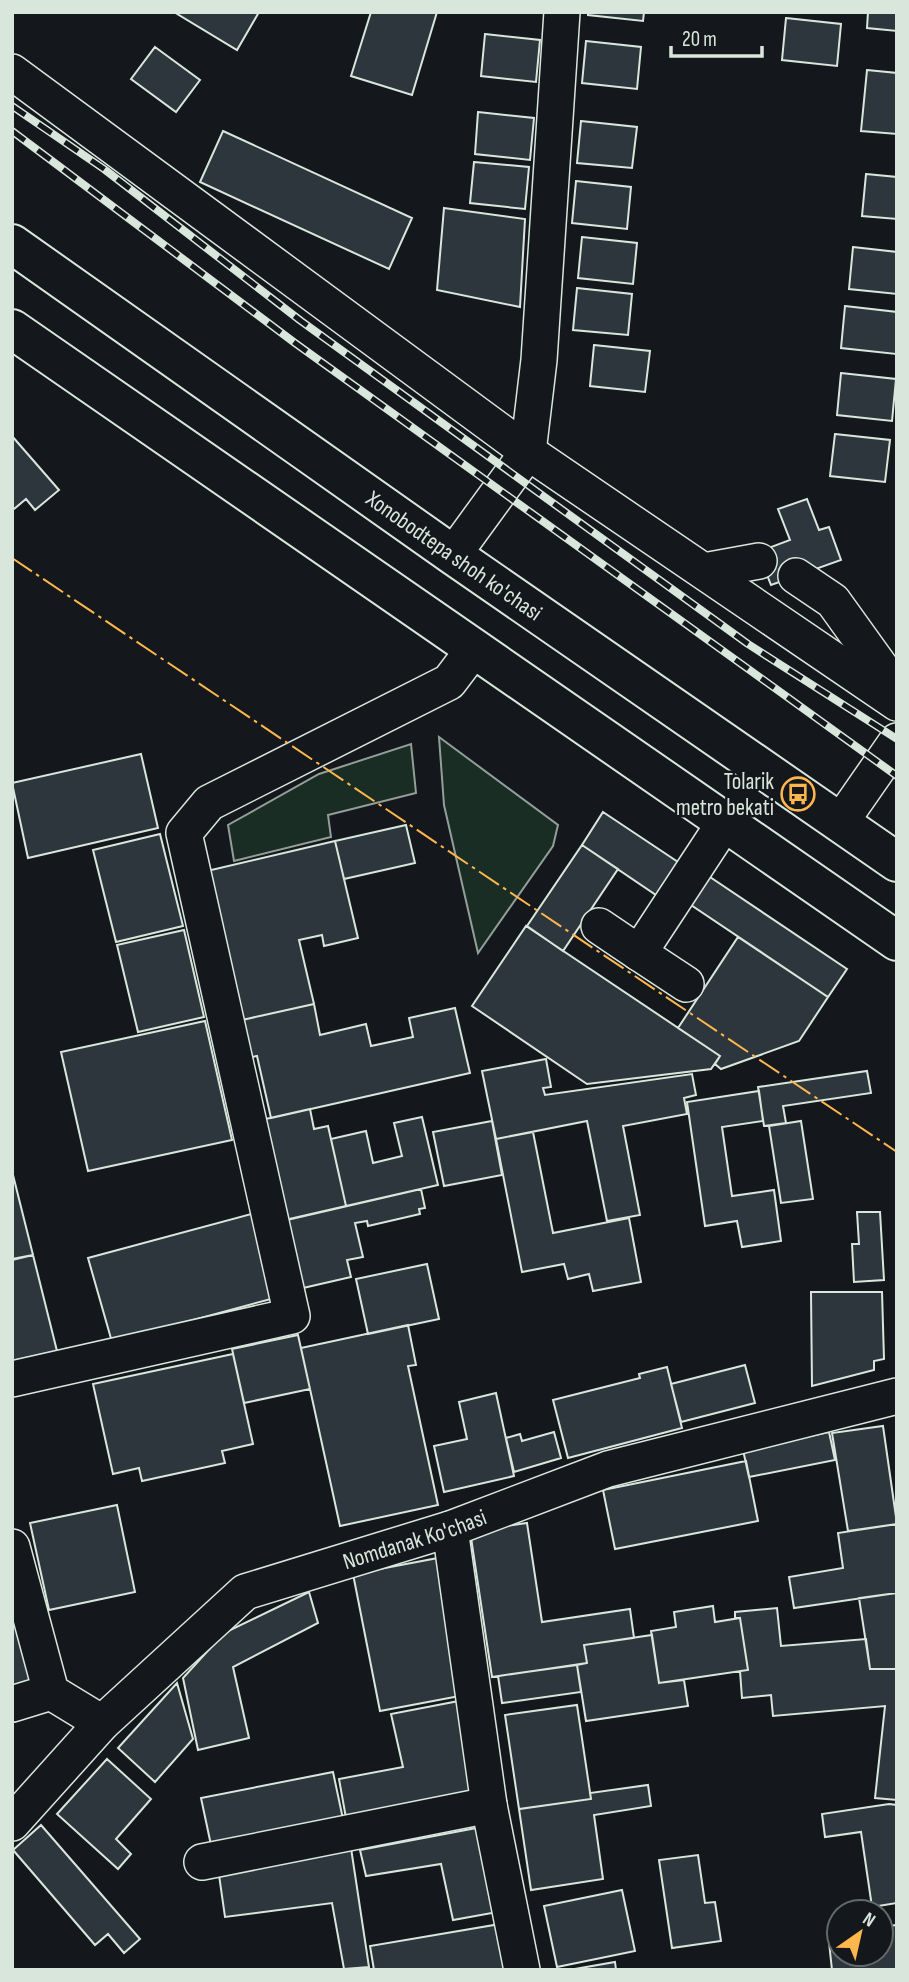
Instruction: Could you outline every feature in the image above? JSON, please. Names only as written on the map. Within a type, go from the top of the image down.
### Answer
[{"type":"highway","name":"Xonobodtepa shoh ko'chasi","points":[[12,244],[453,555],[897,862]]},
{"type":"highway","points":[[12,329],[897,941]]},
{"type":"street","points":[[453,555],[528,452],[539,360],[562,12]]},
{"type":"street","points":[[12,72],[528,452],[897,703]]},
{"type":"street","points":[[704,571],[759,561]]},
{"type":"street","points":[[796,576],[834,601],[897,690]]},
{"type":"street","points":[[12,1379],[292,1315],[184,833],[209,803],[449,682],[474,649]]},
{"type":"street","points":[[840,823],[897,741]]},
{"type":"street","points":[[639,953],[725,822]]},
{"type":"street","points":[[598,926],[686,984]]},
{"type":"street","name":"Nomdanak Ko'chasi","points":[[12,1823],[102,1723],[245,1592],[450,1529],[608,1469],[897,1396]]},
{"type":"street","points":[[450,1529],[489,1805],[522,1970]]},
{"type":"street","points":[[12,1547],[51,1692],[102,1723]]},
{"type":"street","points":[[12,1704],[51,1692]]},
{"type":"street","points":[[202,1862],[489,1805]]},
{"type":"green space","points":[[439,737],[558,825],[553,846],[478,953],[444,805]]},
{"type":"green space","points":[[411,744],[416,793],[328,815],[331,837],[234,861],[228,825],[319,774]]},
{"type":"building","points":[[174,12],[259,12],[237,50]]},
{"type":"building","points":[[371,12],[437,12],[412,95],[351,76]]},
{"type":"building","points":[[588,12],[644,12],[643,21],[588,15]]},
{"type":"building","points":[[868,12],[897,12],[897,31],[867,28]]},
{"type":"building","points":[[786,18],[841,24],[837,66],[782,60]]},
{"type":"building","points":[[485,34],[540,40],[536,82],[481,76]]},
{"type":"building","points":[[586,41],[641,47],[637,89],[582,83]]},
{"type":"building","points":[[155,47],[200,80],[176,112],[131,79]]},
{"type":"building","points":[[867,70],[897,73],[897,134],[861,131]]},
{"type":"building","points":[[478,112],[534,118],[530,160],[475,154]]},
{"type":"building","points":[[581,121],[637,127],[632,168],[577,163]]},
{"type":"building","points":[[223,131],[412,218],[389,269],[200,182]]},
{"type":"building","points":[[474,162],[529,167],[525,209],[470,203]]},
{"type":"building","points":[[866,174],[897,177],[897,219],[862,216]]},
{"type":"building","points":[[576,181],[631,187],[627,229],[572,223]]},
{"type":"building","points":[[444,208],[525,219],[520,307],[437,290]]},
{"type":"building","points":[[582,237],[637,243],[633,284],[578,278]]},
{"type":"building","points":[[853,247],[897,252],[897,294],[849,289]]},
{"type":"building","points":[[577,288],[632,294],[628,335],[573,330]]},
{"type":"building","points":[[845,306],[897,312],[896,354],[841,348]]},
{"type":"building","points":[[594,345],[650,351],[645,392],[590,386]]},
{"type":"building","points":[[841,373],[896,379],[892,421],[837,415]]},
{"type":"building","points":[[835,434],[890,440],[885,482],[830,476]]},
{"type":"building","points":[[12,436],[59,490],[35,510],[26,499],[14,509],[12,507]]},
{"type":"building","points":[[807,499],[819,530],[829,527],[841,560],[771,585],[758,552],[790,540],[778,509]]},
{"type":"building","points":[[141,754],[158,828],[28,858],[12,783]]},
{"type":"building","points":[[603,812],[681,864],[659,897],[582,845]]},
{"type":"building","points":[[406,825],[415,863],[344,879],[335,841]]},
{"type":"building","points":[[160,834],[183,926],[116,942],[93,850]]},
{"type":"building","points":[[335,841],[358,938],[324,946],[322,935],[299,940],[314,1004],[242,1020],[207,871]]},
{"type":"building","points":[[582,845],[618,869],[563,951],[527,926]]},
{"type":"building","points":[[704,873],[847,969],[828,997],[685,901]]},
{"type":"building","points":[[526,926],[720,1056],[711,1069],[587,1084],[472,1006]]},
{"type":"building","points":[[184,930],[204,1017],[138,1032],[117,945]]},
{"type":"building","points":[[738,937],[828,997],[799,1041],[721,1069],[715,1064],[720,1056],[678,1028]]},
{"type":"building","points":[[314,1004],[320,1035],[366,1024],[371,1046],[413,1037],[409,1018],[455,1008],[470,1073],[271,1118],[257,1056],[247,1058],[242,1020]]},
{"type":"building","points":[[205,1021],[232,1140],[88,1171],[61,1052]]},
{"type":"building","points":[[546,1059],[551,1087],[543,1088],[545,1095],[692,1074],[696,1095],[684,1098],[687,1114],[623,1126],[640,1215],[607,1221],[587,1121],[496,1139],[482,1071]]},
{"type":"building","points":[[867,1071],[871,1093],[783,1106],[786,1123],[764,1126],[758,1087]]},
{"type":"building","points":[[759,1091],[763,1121],[722,1127],[732,1196],[774,1190],[781,1241],[742,1247],[737,1221],[705,1226],[687,1102]]},
{"type":"building","points":[[310,1109],[314,1129],[328,1126],[346,1206],[285,1220],[261,1120]]},
{"type":"building","points":[[422,1117],[438,1185],[346,1206],[331,1139],[366,1131],[373,1163],[402,1156],[394,1123]]},
{"type":"building","points":[[492,1121],[502,1175],[444,1186],[433,1132]]},
{"type":"building","points":[[801,1121],[813,1199],[781,1203],[769,1126]]},
{"type":"building","points":[[533,1132],[553,1233],[629,1218],[641,1282],[593,1291],[589,1274],[568,1279],[564,1264],[522,1272],[496,1139]]},
{"type":"building","points":[[12,1171],[33,1255],[12,1259]]},
{"type":"building","points":[[421,1189],[425,1208],[419,1209],[420,1214],[368,1226],[367,1221],[355,1223],[363,1257],[347,1260],[351,1277],[303,1288],[287,1220]]},
{"type":"building","points":[[259,1212],[282,1296],[112,1342],[88,1258]]},
{"type":"building","points":[[857,1212],[880,1212],[884,1280],[854,1282],[852,1244],[859,1244]]},
{"type":"building","points":[[33,1255],[57,1351],[12,1361],[12,1260]]},
{"type":"building","points":[[427,1264],[439,1319],[368,1334],[356,1279]]},
{"type":"building","points":[[811,1292],[882,1292],[884,1359],[874,1361],[874,1370],[812,1386]]},
{"type":"building","points":[[408,1325],[416,1365],[408,1366],[438,1505],[340,1526],[301,1348]]},
{"type":"building","points":[[298,1335],[310,1389],[244,1403],[232,1349]]},
{"type":"building","points":[[233,1354],[253,1444],[222,1451],[225,1463],[142,1481],[139,1468],[113,1474],[93,1384]]},
{"type":"building","points":[[745,1365],[755,1403],[681,1422],[671,1384]]},
{"type":"building","points":[[667,1367],[682,1428],[568,1458],[553,1400],[640,1378],[639,1374]]},
{"type":"building","points":[[496,1393],[514,1476],[444,1492],[434,1446],[467,1439],[459,1402]]},
{"type":"building","points":[[883,1426],[897,1524],[848,1531],[832,1433]]},
{"type":"building","points":[[554,1432],[561,1458],[514,1472],[506,1438],[520,1434],[522,1441]]},
{"type":"building","points":[[829,1432],[835,1460],[749,1477],[743,1450]]},
{"type":"building","points":[[746,1461],[758,1521],[615,1549],[603,1490]]},
{"type":"building","points":[[117,1505],[135,1592],[49,1610],[30,1523]]},
{"type":"building","points":[[527,1523],[542,1622],[630,1609],[634,1638],[584,1645],[587,1663],[492,1677],[470,1531]]},
{"type":"building","points":[[897,1524],[897,1593],[794,1608],[789,1577],[843,1568],[838,1533]]},
{"type":"building","points":[[438,1558],[465,1695],[380,1711],[353,1574]]},
{"type":"building","points":[[12,1592],[34,1693],[12,1698]]},
{"type":"building","points":[[309,1592],[318,1623],[233,1667],[249,1738],[198,1750],[183,1678],[224,1633]]},
{"type":"building","points":[[897,1593],[897,1669],[870,1669],[859,1598]]},
{"type":"building","points":[[713,1606],[715,1622],[740,1618],[748,1670],[659,1683],[651,1631],[676,1627],[674,1612]]},
{"type":"building","points":[[777,1608],[781,1646],[866,1639],[870,1669],[897,1669],[897,1800],[875,1798],[885,1706],[773,1716],[771,1695],[742,1698],[740,1671],[748,1670],[740,1618],[735,1618],[735,1612]]},
{"type":"building","points":[[652,1635],[659,1683],[684,1680],[688,1706],[586,1721],[577,1665],[587,1663],[584,1645]]},
{"type":"building","points":[[577,1665],[581,1692],[502,1703],[498,1676]]},
{"type":"building","points":[[177,1683],[193,1739],[155,1782],[118,1748]]},
{"type":"building","points":[[464,1700],[481,1794],[346,1818],[339,1779],[403,1767],[391,1714]]},
{"type":"building","points":[[577,1705],[591,1799],[519,1809],[505,1715]]},
{"type":"building","points":[[107,1759],[151,1799],[116,1839],[131,1854],[118,1869],[57,1814]]},
{"type":"building","points":[[333,1772],[343,1819],[211,1845],[201,1798]]},
{"type":"building","points":[[648,1785],[651,1806],[594,1815],[603,1879],[531,1890],[519,1809],[591,1799],[590,1793]]},
{"type":"building","points":[[897,1805],[897,1903],[895,1898],[871,1898],[861,1832],[825,1837],[822,1814]]},
{"type":"building","points":[[41,1825],[140,1939],[124,1953],[108,1934],[95,1945],[13,1850]]},
{"type":"building","points":[[487,1826],[503,1911],[453,1920],[441,1864],[366,1876],[360,1850]]},
{"type":"building","points":[[351,1848],[369,1967],[344,1969],[332,1903],[225,1917],[218,1868]]},
{"type":"building","points":[[698,1855],[705,1903],[715,1902],[721,1941],[672,1948],[659,1860]]},
{"type":"building","points":[[622,1890],[635,1951],[557,1967],[544,1906]]},
{"type":"building","points":[[506,1923],[514,1970],[374,1970],[370,1946]]},
{"type":"building","points":[[895,1925],[897,1970],[832,1970],[895,1968]]},
{"type":"building","points":[[615,1962],[616,1970],[569,1970]]},
{"type":"railway","points":[[12,106],[104,169],[301,321],[748,644],[897,739]]},
{"type":"railway","points":[[12,131],[295,343],[897,776]]},
{"type":"power","points":[[12,558],[897,1152]]},
{"type":"place","name":"Tolarik metro bekati","points":[[798,794]]}]
